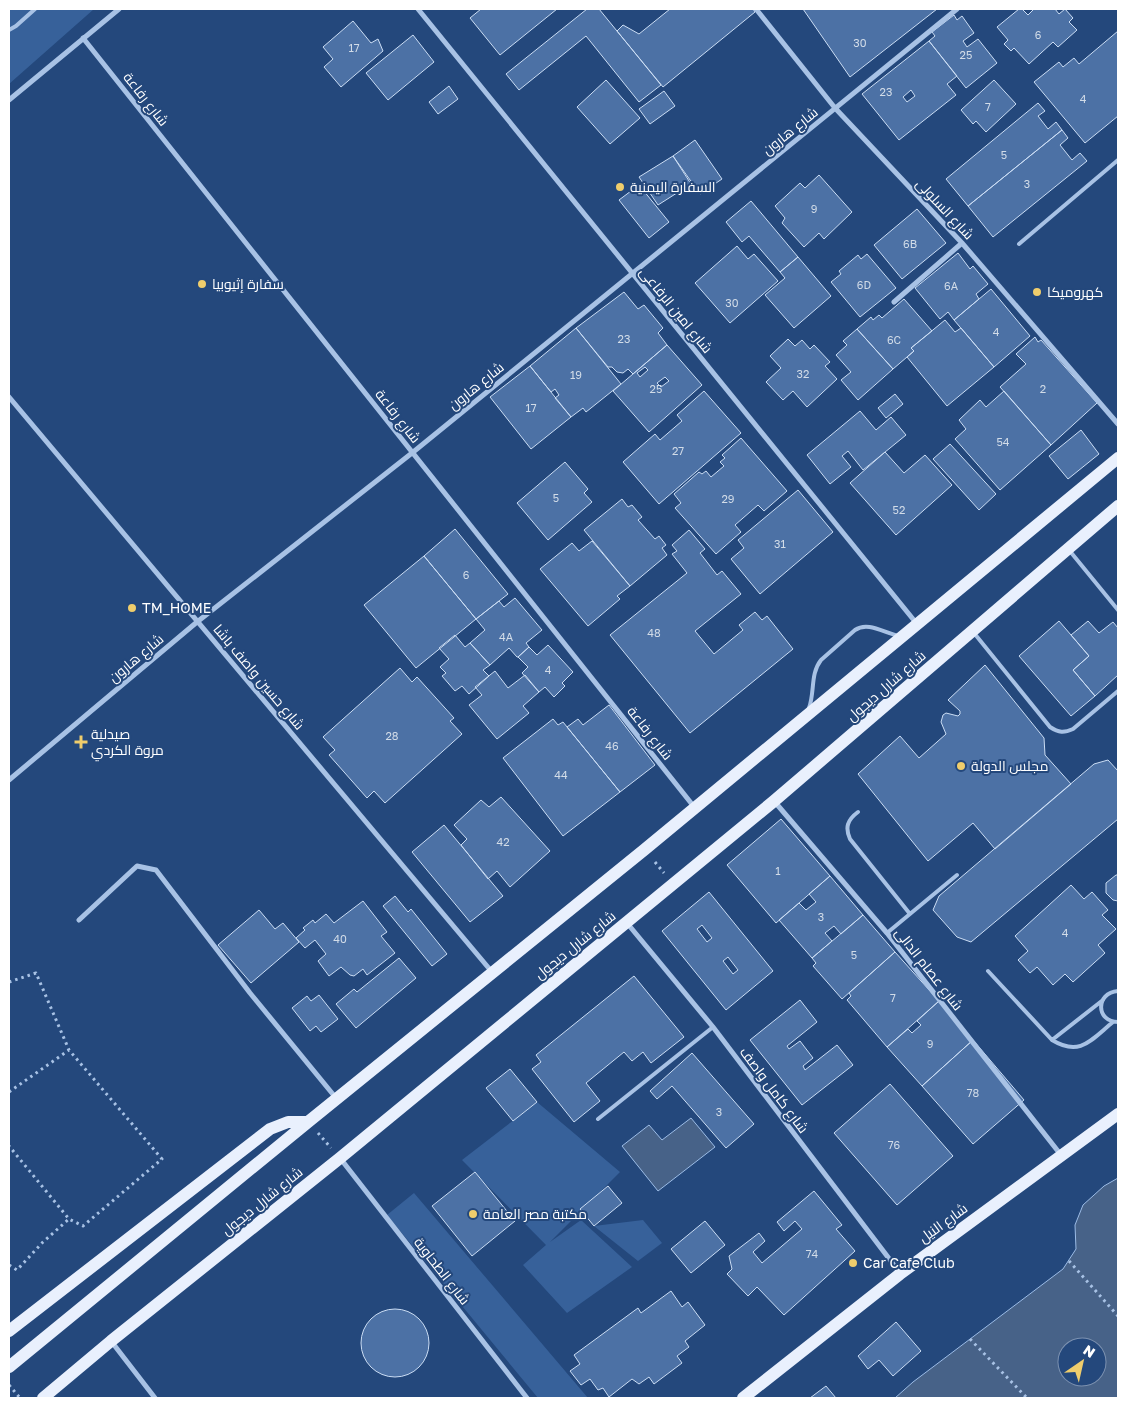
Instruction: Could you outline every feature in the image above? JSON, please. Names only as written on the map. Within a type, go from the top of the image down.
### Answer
[{"type":"main road","name":"شارع شارل ديجول","points":[[9,1367],[644,850],[1118,458]]},
{"type":"main road","name":"شارع شارل ديجول","points":[[43,1398],[674,884],[774,801],[1118,506]]},
{"type":"main road","name":"شارع النيل","points":[[743,1398],[900,1274],[1118,1114]]},
{"type":"main road","points":[[9,1331],[270,1129],[288,1122],[308,1122]]},
{"type":"street","points":[[9,100],[119,9]]},
{"type":"street","name":"شارع امين الرفاعى","points":[[418,9],[918,625]]},
{"type":"street","name":"شارع السلولى","points":[[756,9],[835,108],[962,243],[1118,424]]},
{"type":"street","name":"شارع هارون","points":[[9,780],[198,622],[633,274],[957,9]]},
{"type":"street","name":"شارع رفاعة","points":[[83,38],[695,808]]},
{"type":"street","points":[[894,302],[962,243]]},
{"type":"street","name":"شارع حسين واصف باشا","points":[[9,397],[492,972]]},
{"type":"street","name":"شارع عصام الدالى","points":[[774,801],[887,932],[1061,1155]]},
{"type":"street","points":[[79,920],[136,866],[156,870],[250,994],[337,1099]]},
{"type":"street","name":"شارع كامل واصف","points":[[626,922],[713,1027],[900,1274]]},
{"type":"street","name":"شارع الطحاوية","points":[[340,1158],[528,1398]]},
{"type":"street","points":[[111,1341],[155,1398]]},
{"type":"lane","points":[[9,30],[35,9]]},
{"type":"lane","points":[[1018,244],[1118,160]]},
{"type":"lane","points":[[1068,549],[1118,610]]},
{"type":"lane","points":[[805,717],[810,705],[816,666],[855,630],[860,626],[867,626],[904,636]]},
{"type":"lane","points":[[972,632],[1050,727],[1057,732],[1066,732],[1073,729],[1118,691]]},
{"type":"lane","points":[[858,812],[851,817],[848,824],[847,832],[850,839],[910,914]]},
{"type":"lane","points":[[887,932],[957,875]]},
{"type":"lane","points":[[988,971],[1052,1040],[1062,1046],[1074,1048],[1086,1044],[1116,1022]]},
{"type":"lane","points":[[1052,1040],[1107,995],[1118,991]]},
{"type":"lane","points":[[1102,1000],[1102,1014],[1107,1019],[1116,1022]]},
{"type":"lane","points":[[598,1119],[713,1027]]},
{"type":"path","points":[[644,850],[674,884]]},
{"type":"path","points":[[9,982],[36,973],[69,1050],[162,1159],[82,1226],[69,1219],[9,1146]]},
{"type":"path","points":[[9,1092],[69,1050]]},
{"type":"path","points":[[308,1122],[340,1158]]},
{"type":"path","points":[[9,1265],[17,1270],[43,1242],[69,1219]]},
{"type":"path","points":[[1069,1260],[1118,1316]]},
{"type":"path","points":[[970,1339],[1027,1398]]},
{"type":"path","points":[[9,1386],[20,1398]]},
{"type":"shaded area","points":[[9,9],[94,9],[9,84]]},
{"type":"shaded area","points":[[537,1102],[620,1172],[550,1242],[581,1220],[632,1267],[567,1313],[523,1265],[546,1245],[462,1160]]},
{"type":"shaded area","points":[[691,1118],[715,1147],[658,1191],[622,1146],[649,1125],[662,1140]]},
{"type":"shaded area","points":[[1118,1178],[1118,1398],[895,1398],[913,1382],[1063,1269],[1076,1249],[1075,1225],[1083,1205],[1104,1186]]},
{"type":"shaded area","points":[[414,1193],[588,1398],[538,1398],[387,1215]]},
{"type":"shaded area","points":[[643,1220],[662,1243],[638,1261],[594,1226]]},
{"type":"building","points":[[481,9],[557,9],[500,55],[470,18]]},
{"type":"building","points":[[587,9],[599,9],[661,85],[639,102],[586,36],[519,90],[506,74]]},
{"type":"building","points":[[670,9],[753,9],[755,12],[663,87],[617,31],[623,25],[639,34]]},
{"type":"building","points":[[803,9],[937,9],[850,77]]},
{"type":"building","points":[[1019,9],[1022,9],[1028,15],[1034,9],[1055,9],[1059,14],[1065,9],[1073,18],[1069,22],[1077,30],[1058,47],[1053,42],[1029,64],[1014,48],[1011,51],[1004,44],[1008,40],[997,27]]},
{"type":"building","points":[[954,15],[957,20],[962,16],[974,33],[963,41],[967,47],[978,39],[997,63],[966,88],[929,41],[935,36],[932,32]]},
{"type":"building","points":[[353,21],[371,43],[378,39],[383,51],[341,87],[324,67],[333,59],[323,47]]},
{"type":"building","points":[[1118,31],[1118,116],[1085,143],[1034,82],[1059,62],[1063,67],[1074,58],[1079,64]]},
{"type":"building","points":[[413,35],[434,62],[388,100],[366,73]]},
{"type":"building","points":[[929,41],[957,76],[947,84],[956,95],[899,140],[862,94]],"holes":[[[911,90],[915,96],[907,102],[903,97]]]},
{"type":"building","points":[[606,80],[640,118],[610,144],[577,107]]},
{"type":"building","points":[[994,80],[1016,104],[986,132],[976,121],[973,124],[961,110]]},
{"type":"building","points":[[449,86],[458,99],[438,114],[429,102]]},
{"type":"building","points":[[664,91],[675,106],[650,124],[639,109]]},
{"type":"building","points":[[1038,103],[1045,111],[1038,116],[1048,129],[1056,122],[1062,130],[968,206],[946,179]]},
{"type":"building","points":[[1062,130],[1068,138],[1060,145],[1072,160],[1080,153],[1087,161],[993,237],[968,206]]},
{"type":"building","points":[[695,140],[722,179],[700,194],[673,156]]},
{"type":"building","points":[[673,156],[691,184],[658,205],[639,177]]},
{"type":"building","points":[[819,175],[852,212],[824,239],[819,233],[804,247],[782,223],[785,218],[775,206],[800,183],[805,188]]},
{"type":"building","points":[[639,185],[669,222],[649,238],[619,200]]},
{"type":"building","points":[[751,201],[798,257],[780,272],[749,236],[742,242],[726,222]]},
{"type":"building","points":[[917,209],[946,243],[902,279],[874,245]]},
{"type":"building","points":[[737,246],[748,259],[754,254],[778,281],[730,323],[695,283]]},
{"type":"building","points":[[958,253],[970,269],[973,266],[988,284],[976,294],[979,299],[954,320],[948,312],[940,319],[915,288]]},
{"type":"building","points":[[867,254],[896,288],[860,317],[831,282],[841,274],[839,271],[858,255],[861,259]]},
{"type":"building","points":[[798,257],[831,296],[794,328],[765,295],[785,278],[780,272]]},
{"type":"building","points":[[991,289],[1030,336],[994,367],[954,320]]},
{"type":"building","points":[[624,292],[638,309],[644,305],[663,328],[658,333],[667,345],[633,374],[628,369],[623,373],[608,367],[576,328]]},
{"type":"building","points":[[904,299],[932,331],[911,348],[914,351],[893,369],[857,329],[871,317],[873,320],[879,315],[882,318]]},
{"type":"building","points":[[945,320],[955,332],[961,328],[994,367],[947,406],[907,357],[914,351],[911,348]]},
{"type":"building","points":[[576,328],[621,384],[586,412],[583,408],[571,417],[555,398],[559,395],[555,389],[551,392],[530,366]]},
{"type":"building","points":[[857,329],[893,369],[858,400],[841,380],[851,372],[836,355],[847,345],[843,341]]},
{"type":"building","points":[[1035,337],[1038,342],[1041,340],[1097,403],[1051,445],[1000,387],[1026,364],[1016,354]]},
{"type":"building","points":[[788,339],[795,346],[802,340],[810,349],[814,345],[830,362],[825,366],[837,379],[807,407],[793,391],[783,400],[766,382],[781,368],[770,356]]},
{"type":"building","points":[[667,345],[702,385],[649,432],[613,391]],"holes":[[[645,367],[648,370],[640,377],[637,373]],[[665,377],[669,381],[661,387],[657,383]]]},
{"type":"building","points":[[530,366],[571,417],[531,449],[490,397]]},
{"type":"building","points":[[704,391],[741,433],[659,504],[623,462],[655,434],[660,440],[682,421],[677,415]]},
{"type":"building","points":[[1004,391],[1051,445],[1000,490],[955,439],[966,429],[959,420],[980,400],[986,407]]},
{"type":"building","points":[[895,394],[903,404],[886,418],[878,408]]},
{"type":"building","points":[[860,411],[876,430],[891,417],[906,435],[863,470],[848,451],[842,456],[851,467],[830,484],[807,455]]},
{"type":"building","points":[[1081,430],[1099,454],[1068,479],[1049,456]]},
{"type":"building","points":[[741,438],[787,491],[764,511],[758,505],[735,525],[741,532],[716,554],[675,508],[681,503],[674,494],[699,472],[702,474],[706,471],[711,477],[724,466],[720,462],[725,458],[722,455]]},
{"type":"building","points":[[950,444],[996,494],[979,510],[933,459]]},
{"type":"building","points":[[885,452],[904,473],[925,455],[952,485],[896,535],[850,483]]},
{"type":"building","points":[[565,462],[588,489],[584,493],[592,502],[548,540],[517,503]]},
{"type":"building","points":[[798,490],[833,532],[760,594],[731,559],[744,548],[738,540]]},
{"type":"building","points":[[622,499],[628,507],[632,505],[642,517],[638,520],[655,539],[659,536],[666,545],[662,548],[667,555],[630,586],[584,530]]},
{"type":"building","points":[[455,529],[508,594],[476,619],[424,556]]},
{"type":"building","points":[[689,530],[705,549],[700,553],[717,575],[722,571],[741,594],[695,631],[714,654],[743,630],[739,625],[755,612],[762,620],[767,616],[793,649],[690,733],[610,635],[687,573],[672,554],[677,551],[672,545]]},
{"type":"building","points":[[592,541],[630,586],[617,596],[620,599],[588,626],[540,569],[572,543],[579,551]]},
{"type":"building","points":[[424,556],[476,619],[416,668],[364,605]]},
{"type":"building","points":[[515,598],[542,630],[526,643],[529,647],[518,657],[509,648],[490,665],[470,643],[485,630],[476,619],[499,601],[504,607]]},
{"type":"building","points":[[1059,621],[1089,656],[1073,670],[1095,696],[1071,716],[1019,656]]},
{"type":"building","points":[[1088,621],[1099,633],[1113,622],[1118,628],[1118,675],[1095,696],[1073,670],[1089,656],[1071,635]]},
{"type":"building","points":[[455,635],[465,647],[470,643],[490,665],[483,670],[489,676],[469,694],[462,686],[455,691],[442,676],[446,673],[440,667],[449,659],[439,648]]},
{"type":"building","points":[[548,645],[573,672],[562,683],[565,686],[554,697],[545,687],[539,692],[522,673],[528,667],[518,657],[529,647],[537,655]]},
{"type":"building","name":"مجلس الدولة","points":[[985,665],[1044,738],[1045,755],[1071,784],[995,849],[973,823],[928,861],[858,774],[900,736],[919,758],[946,734],[941,722],[943,715],[946,713],[958,716],[960,714],[960,711],[948,700]]},
{"type":"building","points":[[400,668],[412,682],[417,677],[454,718],[450,721],[462,734],[385,803],[374,791],[367,798],[329,755],[335,750],[323,737]]},
{"type":"building","points":[[495,671],[508,688],[525,675],[539,692],[523,706],[529,713],[497,739],[469,705],[482,695],[475,687]]},
{"type":"building","points":[[609,705],[655,765],[620,792],[567,727],[578,719],[583,725]]},
{"type":"building","points":[[553,719],[558,725],[563,722],[620,792],[563,836],[503,758]]},
{"type":"building","points":[[1108,760],[1118,771],[1118,819],[971,942],[957,937],[933,910],[939,896],[1094,764]]},
{"type":"building","points":[[501,797],[550,851],[510,887],[497,871],[488,879],[461,845],[467,839],[454,825],[481,800],[489,807]]},
{"type":"building","points":[[781,819],[830,876],[776,923],[727,865]]},
{"type":"building","points":[[444,825],[503,896],[470,922],[412,852]]},
{"type":"building","points":[[1118,875],[1118,901],[1113,900],[1106,893],[1106,883]]},
{"type":"building","points":[[830,876],[863,915],[841,934],[834,926],[825,933],[832,941],[812,958],[779,920],[799,903],[806,910],[816,902],[809,894]]},
{"type":"building","points":[[1071,885],[1084,899],[1092,892],[1108,910],[1102,915],[1116,929],[1098,945],[1105,953],[1073,982],[1065,974],[1053,985],[1037,967],[1030,973],[1018,960],[1028,951],[1015,936]]},
{"type":"building","points":[[709,892],[773,971],[726,1010],[662,931]],"holes":[[[702,925],[712,938],[707,942],[697,929]],[[728,957],[738,970],[733,974],[723,961]]]},
{"type":"building","points":[[395,896],[408,912],[411,909],[447,954],[432,966],[383,906]]},
{"type":"building","points":[[363,901],[387,932],[381,936],[395,953],[367,975],[363,969],[354,976],[350,975],[341,967],[329,976],[318,961],[326,954],[315,940],[305,948],[296,938],[305,930],[303,928],[313,920],[315,923],[326,914],[334,923]]},
{"type":"building","points":[[259,910],[275,929],[283,923],[299,942],[251,983],[218,945]]},
{"type":"building","points":[[863,915],[895,952],[842,999],[813,966],[816,963],[812,958]]},
{"type":"building","points":[[895,952],[939,1001],[887,1047],[847,1000],[851,996],[849,993]]},
{"type":"building","points":[[399,958],[416,978],[356,1028],[336,1004],[354,989],[357,992]]},
{"type":"building","points":[[634,976],[684,1037],[651,1063],[643,1052],[632,1061],[624,1052],[586,1083],[600,1101],[574,1122],[532,1069],[541,1062],[536,1055]]},
{"type":"building","points":[[319,995],[338,1019],[321,1032],[316,1026],[310,1031],[292,1008],[307,996],[311,1001]]},
{"type":"building","points":[[800,1000],[817,1022],[787,1046],[789,1049],[800,1041],[813,1058],[803,1066],[805,1070],[837,1045],[853,1065],[802,1105],[750,1040]]},
{"type":"building","points":[[939,1001],[973,1040],[922,1086],[887,1047],[908,1029],[912,1033],[921,1025],[917,1021]]},
{"type":"building","points":[[973,1040],[1024,1100],[973,1144],[922,1086]]},
{"type":"building","points":[[692,1053],[754,1124],[726,1148],[672,1086],[657,1099],[650,1091]]},
{"type":"building","points":[[510,1069],[537,1102],[513,1121],[486,1088]]},
{"type":"building","points":[[890,1084],[953,1156],[897,1205],[834,1133]]},
{"type":"building","name":"مكتبة مصر العامة","points":[[475,1172],[515,1221],[472,1256],[432,1206]]},
{"type":"building","points":[[608,1186],[622,1203],[594,1226],[580,1209]]},
{"type":"building","points":[[814,1191],[842,1225],[836,1229],[855,1251],[784,1315],[757,1287],[748,1296],[727,1274],[732,1269],[729,1256],[759,1233],[765,1241],[753,1252],[762,1263],[802,1229],[795,1221],[784,1231],[777,1222]]},
{"type":"building","points":[[705,1221],[725,1245],[691,1273],[671,1249]]},
{"type":"building","points":[[671,1291],[682,1307],[688,1302],[705,1325],[685,1341],[689,1347],[677,1356],[682,1363],[654,1384],[649,1377],[639,1384],[632,1379],[609,1397],[603,1388],[598,1390],[590,1379],[581,1385],[570,1371],[580,1364],[574,1355],[638,1308],[641,1313]]},
{"type":"building","points":[[402,1309],[414,1315],[423,1324],[429,1336],[427,1356],[419,1367],[402,1377],[388,1377],[371,1367],[363,1356],[361,1336],[371,1319],[382,1311]]},
{"type":"building","points":[[896,1322],[921,1351],[893,1376],[879,1360],[868,1369],[858,1356]]},
{"type":"building","points":[[826,1386],[836,1398],[810,1398]]},
{"type":"place","name":"السفارة اليمنية","points":[[620,187]]},
{"type":"place","name":"سفارة إثيوبيا","points":[[202,284]]},
{"type":"place","name":"كهروميكا","points":[[1037,292]]},
{"type":"place","name":"TM_HOME","points":[[132,608]]},
{"type":"place","name":"صيدلية مروة الكردي","points":[[81,742]]},
{"type":"place","name":"مجلس الدولة","points":[[961,766]]},
{"type":"place","name":"مكتبة مصر العامة","points":[[473,1214]]},
{"type":"place","name":"Car Cafe Club","points":[[853,1263]]}]
